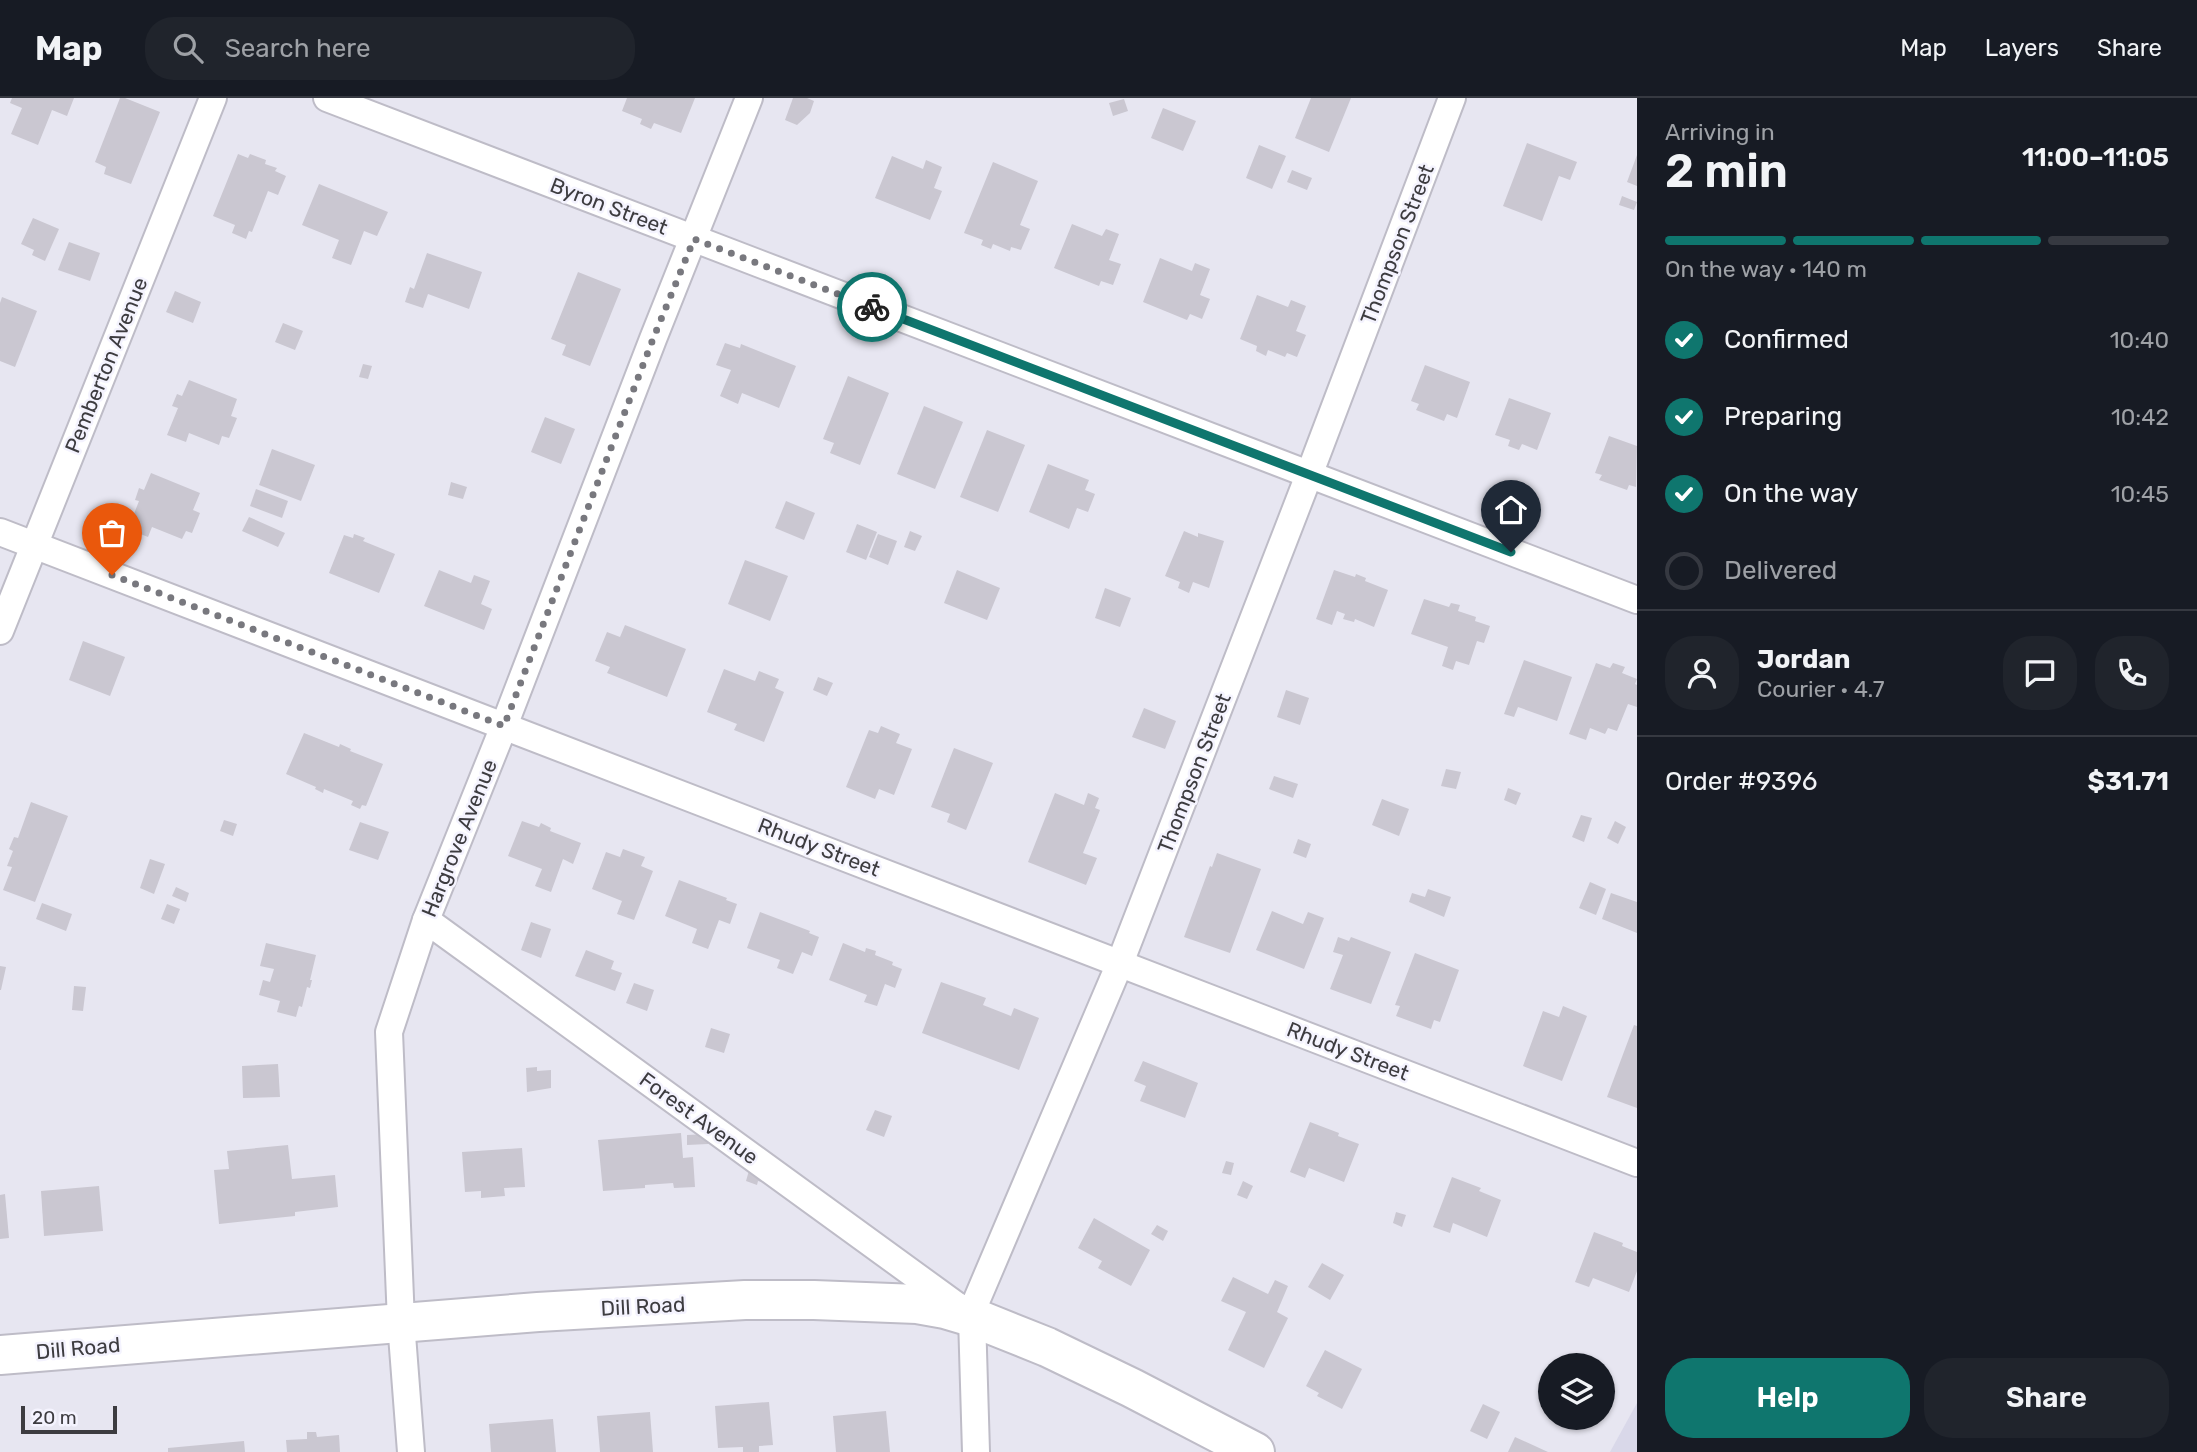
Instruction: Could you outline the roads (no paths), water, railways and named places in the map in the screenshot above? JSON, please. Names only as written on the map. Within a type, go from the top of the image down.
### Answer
[{"type":"street","name":"Pemberton Avenue","points":[[0,631],[213,98]]},
{"type":"street","name":"Byron Street","points":[[327,98],[1637,600]]},
{"type":"street","name":"Hargrove Avenue","points":[[411,1452],[401,1322],[390,1032],[426,920],[750,98]]},
{"type":"street","name":"Thompson Street","points":[[976,1452],[972,1317],[975,1304],[1120,963],[1452,98]]},
{"type":"street","name":"Rhudy Street","points":[[0,532],[1637,1163]]},
{"type":"street","name":"Forest Avenue","points":[[426,920],[972,1317]]},
{"type":"street","name":"Dill Road","points":[[0,1355],[401,1322],[745,1300],[917,1304],[972,1317],[1047,1347],[1255,1452]]}]
